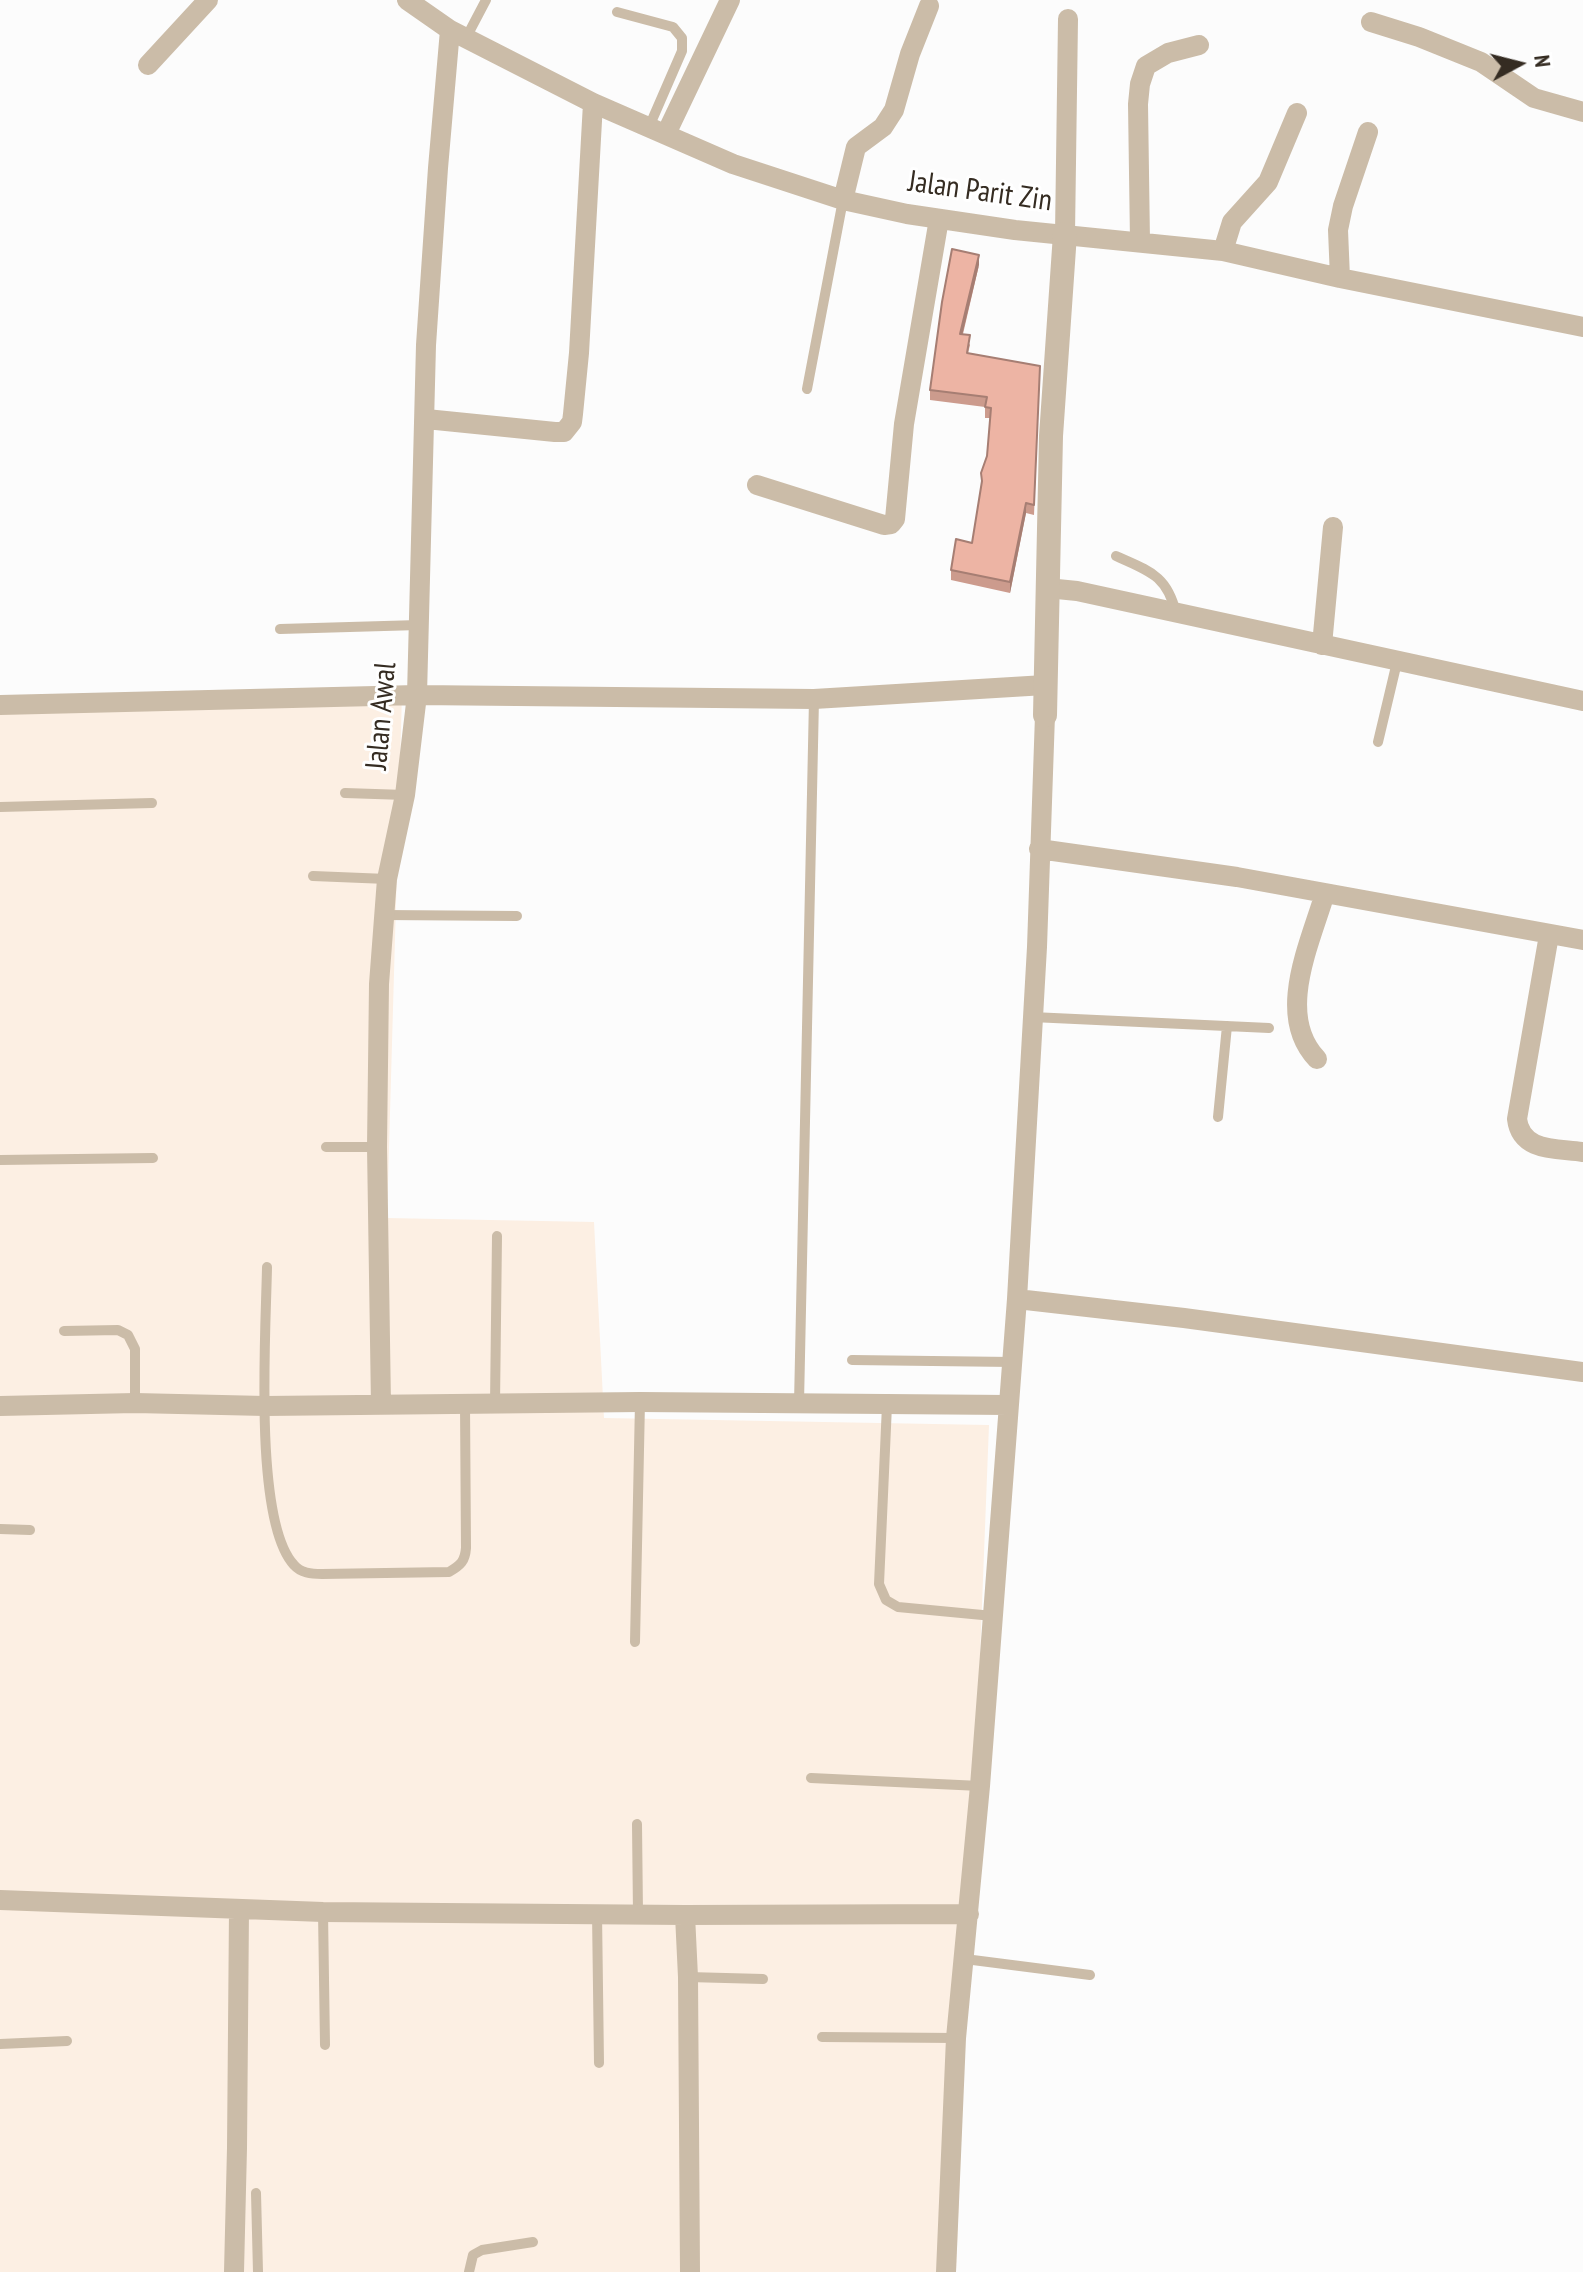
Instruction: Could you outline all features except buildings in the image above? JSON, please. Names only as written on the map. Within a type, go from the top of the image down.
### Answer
[{"type":"street","points":[[148,65],[208,0]]},
{"type":"street","points":[[658,131],[730,0]]},
{"type":"street","name":"Jalan Parit Zin","points":[[416,2],[458,34],[593,103],[733,164],[843,200],[939,219],[1223,251],[1583,327]]},
{"type":"street","points":[[843,200],[856,147],[883,127],[894,110],[910,54],[929,6]]},
{"type":"street","points":[[946,2272],[956,2038],[980,1786],[1017,1299],[1045,702],[1063,590],[1053,382],[1065,234],[1068,19]]},
{"type":"street","points":[[1371,22],[1481,62],[1534,98],[1583,112]]},
{"type":"street","name":"Jalan Awal","points":[[381,1405],[377,1147],[379,984],[387,879],[405,795],[417,695],[428,316],[458,34]]},
{"type":"street","points":[[1140,241],[1140,84],[1146,66],[1168,53],[1199,45]]},
{"type":"street","points":[[426,419],[555,432],[564,432],[572,422],[579,353],[593,103]]},
{"type":"street","points":[[1223,251],[1232,222],[1268,182],[1297,113]]},
{"type":"street","points":[[1340,278],[1338,230],[1368,132]]},
{"type":"street","points":[[757,485],[884,525],[891,524],[895,519],[904,424],[939,219]]},
{"type":"street","points":[[1322,645],[1333,527]]},
{"type":"street","points":[[1063,590],[1583,701]]},
{"type":"street","points":[[0,705],[417,695],[814,703],[1045,702]]},
{"type":"street","points":[[1039,849],[1237,877],[1583,940]]},
{"type":"street","points":[[1317,1059],[1306,1047],[1298,1028],[1296,1006],[1303,967],[1325,893]]},
{"type":"street","points":[[1549,935],[1517,1119],[1518,1131],[1522,1138],[1531,1143],[1583,1152]]},
{"type":"street","points":[[1017,1299],[1184,1318],[1583,1372]]},
{"type":"street","points":[[0,1406],[640,1402],[1008,1405]]},
{"type":"street","points":[[0,1900],[323,1912],[969,1914]]},
{"type":"street","points":[[234,2272],[239,1910]]},
{"type":"street","points":[[685,1915],[690,2272]]},
{"type":"lane","points":[[458,34],[486,0]]},
{"type":"lane","points":[[617,12],[673,27],[682,38],[682,51],[658,131]]},
{"type":"lane","points":[[807,389],[843,200]]},
{"type":"lane","points":[[1116,556],[1162,579],[1172,594],[1176,613]]},
{"type":"lane","points":[[280,629],[419,625]]},
{"type":"lane","points":[[1378,742],[1397,662]]},
{"type":"lane","points":[[799,1403],[814,703]]},
{"type":"lane","points":[[345,793],[405,795]]},
{"type":"lane","points":[[0,807],[152,803]]},
{"type":"lane","points":[[313,876],[387,879]]},
{"type":"lane","points":[[384,915],[517,916]]},
{"type":"lane","points":[[1032,1017],[1269,1028]]},
{"type":"lane","points":[[1218,1117],[1227,1026]]},
{"type":"lane","points":[[326,1147],[377,1147]]},
{"type":"lane","points":[[0,1160],[153,1158]]},
{"type":"lane","points":[[495,1404],[497,1236]]},
{"type":"lane","points":[[267,1267],[266,1467],[279,1540],[294,1566],[308,1574],[322,1574],[449,1572],[460,1565],[465,1559],[466,1548],[465,1405]]},
{"type":"lane","points":[[64,1331],[118,1330],[128,1335],[135,1349],[135,1403]]},
{"type":"lane","points":[[852,1360],[1012,1362]]},
{"type":"lane","points":[[635,1642],[640,1402]]},
{"type":"lane","points":[[887,1405],[879,1584],[886,1600],[898,1607],[994,1616]]},
{"type":"lane","points":[[0,1529],[30,1530]]},
{"type":"lane","points":[[811,1778],[980,1786]]},
{"type":"lane","points":[[637,1824],[638,1914]]},
{"type":"lane","points":[[323,1912],[325,2045]]},
{"type":"lane","points":[[597,1913],[599,2063]]},
{"type":"lane","points":[[965,1959],[1090,1975]]},
{"type":"lane","points":[[688,1977],[763,1979]]},
{"type":"lane","points":[[822,2037],[956,2038]]},
{"type":"lane","points":[[0,2044],[67,2041]]},
{"type":"lane","points":[[256,2193],[258,2272]]},
{"type":"lane","points":[[469,2272],[473,2255],[482,2250],[533,2242]]},
{"type":"shaded area","points":[[402,694],[387,1218],[594,1222],[604,1418],[989,1425],[956,2272],[0,2272],[0,710]]}]
